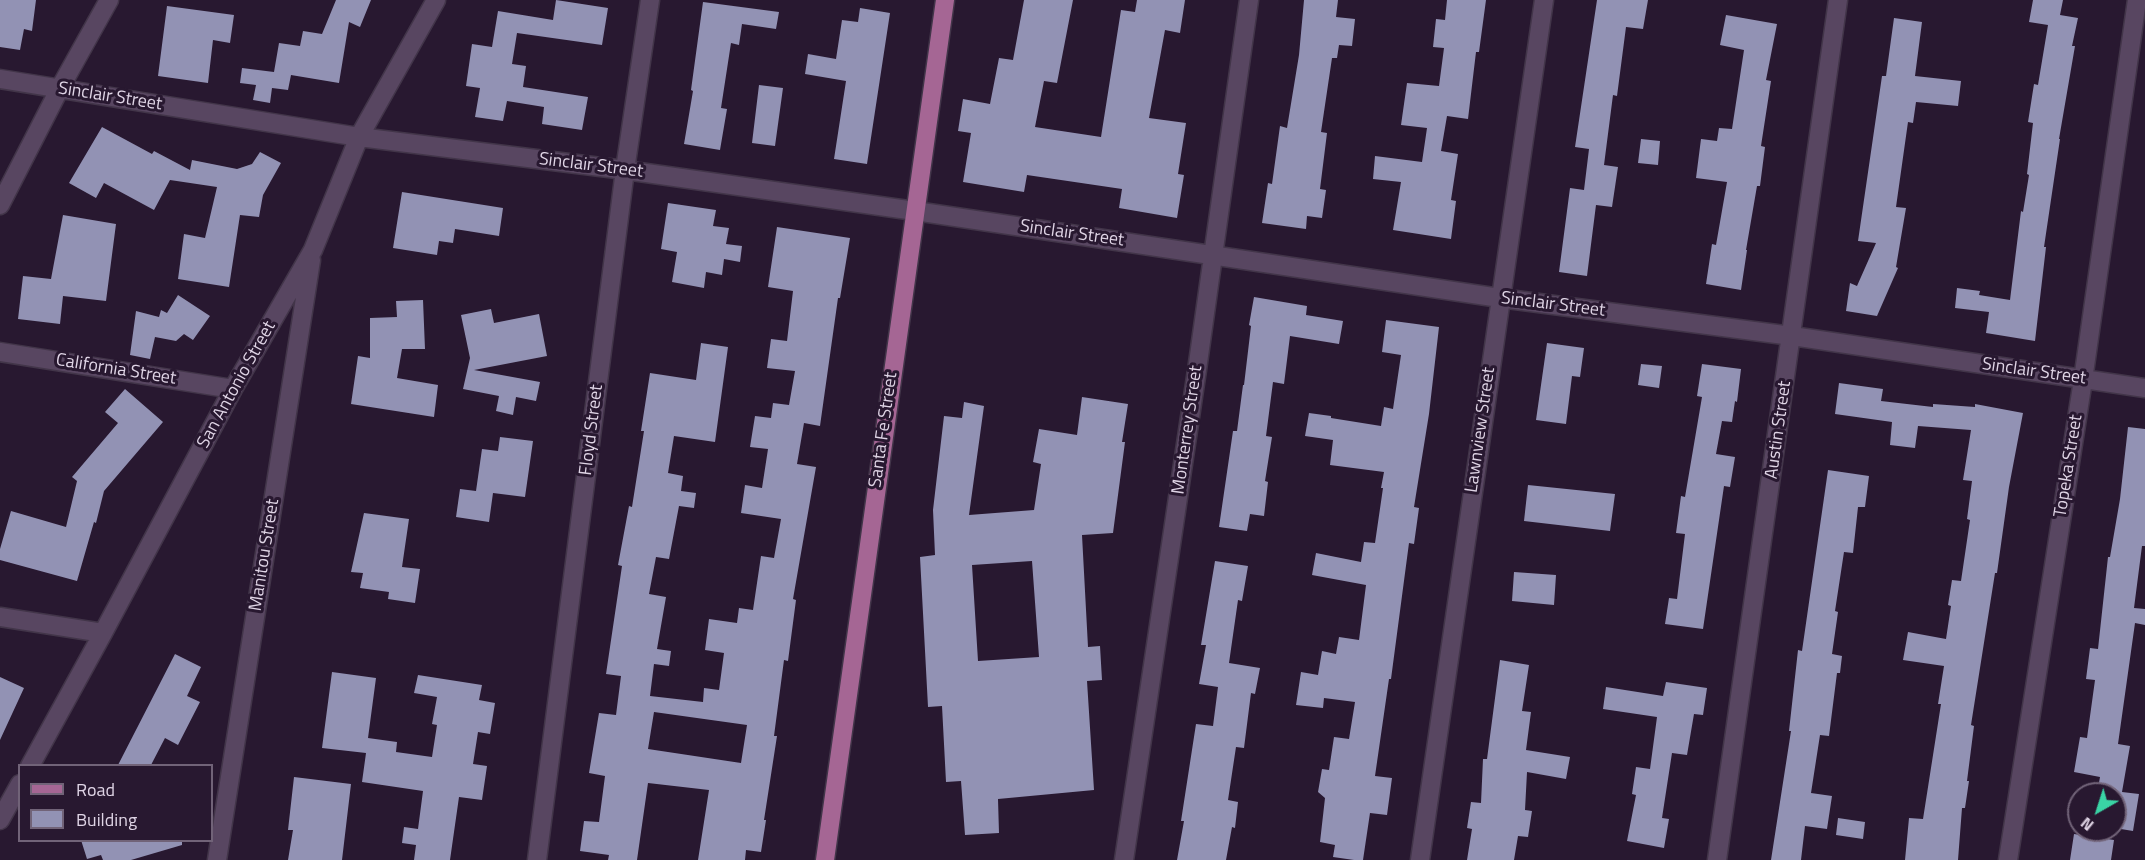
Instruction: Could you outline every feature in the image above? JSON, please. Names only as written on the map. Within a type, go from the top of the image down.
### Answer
[{"type":"main road","name":"Santa Fe Street","points":[[825,860],[945,0]]},
{"type":"street","points":[[0,205],[60,88],[109,0]]},
{"type":"street","name":"San Antonio Street","points":[[31,764],[233,389],[313,250],[359,137],[436,0]]},
{"type":"street","name":"Floyd Street","points":[[537,860],[625,170],[650,0]]},
{"type":"street","name":"Monterrey Street","points":[[1124,860],[1214,254],[1249,0]]},
{"type":"street","name":"Lawnview Street","points":[[1420,860],[1544,0]]},
{"type":"street","name":"Austin Street","points":[[1717,860],[1838,0]]},
{"type":"street","name":"Topeka Street","points":[[2008,860],[2083,380],[2137,0]]},
{"type":"street","name":"Sinclair Street","points":[[0,79],[359,137],[625,170],[1214,254],[1500,298],[1792,336],[2145,388]]},
{"type":"street","name":"Manitou Street","points":[[218,860],[313,250]]},
{"type":"street","name":"California Street","points":[[0,352],[233,389]]},
{"type":"street","points":[[0,617],[103,633]]},
{"type":"street","points":[[0,820],[18,788]]},
{"type":"building","points":[[0,0],[36,0],[32,31],[24,29],[20,50],[0,47]]},
{"type":"building","points":[[336,0],[371,0],[360,27],[349,22],[339,83],[291,75],[288,90],[272,88],[270,103],[253,100],[256,85],[240,83],[242,68],[274,72],[279,43],[300,46],[303,31],[322,34]]},
{"type":"building","points":[[556,0],[608,8],[602,45],[517,33],[512,64],[526,66],[523,87],[588,97],[582,130],[542,124],[544,107],[507,101],[503,121],[475,117],[480,88],[466,86],[472,44],[492,47],[498,11],[553,20]]},
{"type":"building","points":[[1024,0],[1073,0],[1057,83],[1044,81],[1035,127],[1101,137],[1121,10],[1135,12],[1137,0],[1185,0],[1180,33],[1165,30],[1149,118],[1186,123],[1178,174],[1184,175],[1177,218],[1119,208],[1122,189],[1027,175],[1024,192],[963,182],[971,133],[958,131],[963,99],[990,104],[999,58],[1013,60]]},
{"type":"building","points":[[1304,0],[1338,0],[1336,17],[1355,19],[1352,46],[1339,45],[1337,58],[1332,58],[1321,132],[1327,133],[1320,189],[1326,190],[1322,218],[1307,216],[1306,229],[1262,223],[1268,183],[1272,184],[1280,126],[1287,128],[1299,55]]},
{"type":"building","points":[[1447,0],[1486,0],[1479,52],[1476,52],[1468,119],[1447,116],[1441,151],[1458,154],[1451,200],[1456,201],[1451,239],[1393,230],[1401,182],[1373,179],[1375,156],[1422,162],[1427,128],[1401,125],[1407,83],[1439,86],[1444,48],[1433,47],[1436,19],[1445,20]]},
{"type":"building","points":[[1597,0],[1648,0],[1643,29],[1626,27],[1617,96],[1613,95],[1604,165],[1618,167],[1612,207],[1596,205],[1587,276],[1559,272],[1570,188],[1584,190],[1589,149],[1575,147]]},
{"type":"building","points":[[2033,0],[2063,0],[2060,15],[2078,18],[2072,46],[2075,46],[2044,247],[2046,247],[2035,341],[1986,333],[1989,312],[1955,308],[1957,288],[1980,291],[1979,295],[2010,300],[2021,211],[2023,212],[2029,175],[2027,174],[2033,123],[2028,122],[2034,84],[2038,85],[2048,25],[2029,22]]},
{"type":"building","points":[[703,2],[779,12],[776,29],[742,24],[739,45],[731,43],[721,108],[727,109],[720,150],[684,144],[693,91],[691,90]]},
{"type":"building","points":[[167,6],[234,15],[230,43],[213,40],[208,83],[158,76]]},
{"type":"building","points":[[860,8],[890,13],[867,164],[834,159],[846,81],[805,74],[808,54],[836,59],[842,20],[858,22]]},
{"type":"building","points":[[1726,15],[1777,24],[1766,80],[1771,81],[1761,146],[1765,147],[1760,186],[1757,186],[1741,290],[1706,284],[1712,244],[1716,245],[1727,182],[1696,178],[1701,139],[1717,141],[1719,128],[1732,129],[1744,50],[1720,45]]},
{"type":"building","points":[[1894,18],[1922,22],[1915,76],[1961,81],[1958,106],[1916,102],[1913,123],[1908,122],[1896,207],[1906,208],[1896,267],[1898,268],[1877,316],[1846,311],[1850,283],[1857,286],[1876,243],[1858,241],[1882,76],[1886,76]]},
{"type":"building","points":[[759,85],[783,88],[775,146],[752,143]]},
{"type":"building","points":[[102,127],[152,154],[154,151],[190,170],[192,160],[237,169],[252,164],[260,152],[281,163],[263,195],[259,217],[240,215],[229,287],[178,279],[184,234],[205,238],[217,187],[170,180],[154,210],[104,183],[96,198],[69,183]]},
{"type":"building","points":[[1641,139],[1660,141],[1658,165],[1638,163]]},
{"type":"building","points":[[402,192],[503,208],[499,236],[455,229],[453,243],[439,241],[437,255],[393,248]]},
{"type":"building","points":[[668,203],[716,210],[713,226],[729,228],[726,244],[742,246],[740,262],[724,259],[722,275],[706,272],[704,288],[672,282],[677,252],[661,249]]},
{"type":"building","points":[[63,215],[116,224],[106,301],[63,296],[60,324],[18,319],[23,276],[51,279]]},
{"type":"building","points":[[777,227],[850,238],[840,298],[838,298],[820,426],[804,423],[797,464],[816,467],[793,599],[796,600],[788,661],[784,660],[774,736],[777,736],[761,852],[746,850],[745,860],[698,860],[709,790],[648,783],[637,860],[608,860],[609,855],[580,851],[584,821],[599,822],[605,776],[589,773],[599,713],[616,715],[621,676],[606,674],[622,566],[618,565],[629,506],[632,507],[650,373],[696,380],[701,343],[728,347],[715,442],[674,436],[668,473],[683,476],[681,491],[696,493],[694,508],[679,506],[669,559],[656,557],[649,594],[666,597],[657,649],[671,651],[669,666],[654,664],[650,696],[703,702],[704,688],[719,690],[724,653],[705,650],[709,619],[737,623],[739,608],[753,610],[761,556],[774,558],[781,519],[741,513],[745,485],[762,488],[768,449],[750,447],[755,416],[771,418],[773,403],[789,405],[795,371],[767,368],[771,339],[787,341],[793,291],[768,287]],"holes":[[[654,712],[747,725],[741,763],[648,749]]]},
{"type":"building","points":[[178,295],[210,316],[193,340],[184,334],[176,341],[155,337],[150,359],[130,355],[136,311],[159,317],[161,310],[167,313]]},
{"type":"building","points":[[1254,297],[1307,306],[1306,315],[1343,321],[1339,344],[1290,336],[1284,384],[1273,382],[1266,436],[1272,437],[1265,481],[1268,482],[1264,516],[1250,514],[1247,531],[1219,527],[1233,431],[1237,431],[1244,385],[1251,326],[1249,325]]},
{"type":"building","points":[[423,300],[425,349],[402,349],[397,378],[438,385],[434,417],[351,404],[358,356],[370,358],[370,318],[397,317],[396,301]]},
{"type":"building","points":[[491,309],[494,323],[539,314],[547,356],[474,370],[540,382],[536,401],[516,397],[513,415],[496,411],[499,396],[463,389],[470,358],[461,315]]},
{"type":"building","points":[[1386,320],[1439,327],[1429,414],[1414,507],[1419,508],[1414,544],[1409,543],[1391,679],[1389,679],[1375,776],[1392,778],[1387,815],[1370,813],[1363,860],[1354,860],[1333,857],[1335,845],[1320,842],[1325,798],[1318,792],[1322,769],[1329,770],[1334,737],[1349,739],[1355,702],[1324,698],[1323,708],[1296,705],[1301,672],[1318,675],[1322,651],[1336,654],[1339,637],[1359,640],[1366,585],[1312,575],[1316,553],[1361,562],[1364,542],[1375,543],[1384,472],[1330,465],[1333,440],[1305,436],[1309,413],[1381,426],[1384,407],[1393,409],[1401,355],[1382,352]]},
{"type":"building","points":[[1547,343],[1584,348],[1580,377],[1572,376],[1566,424],[1536,420]]},
{"type":"building","points":[[1641,364],[1662,366],[1659,388],[1638,385]]},
{"type":"building","points":[[1702,364],[1741,369],[1732,422],[1722,421],[1716,454],[1735,457],[1730,487],[1724,486],[1703,629],[1665,624],[1669,598],[1677,599],[1685,534],[1676,533],[1681,496],[1685,497],[1702,397],[1697,396]]},
{"type":"building","points":[[1839,383],[1883,389],[1881,401],[1933,407],[1933,404],[1975,407],[1975,404],[2023,413],[1971,725],[1974,726],[1967,781],[1969,781],[1965,808],[1962,808],[1958,860],[1905,860],[1909,818],[1923,819],[1941,704],[1938,704],[1944,666],[1903,660],[1908,632],[1946,639],[1952,580],[1961,581],[1970,520],[1967,519],[1972,481],[1963,480],[1971,430],[1918,426],[1915,448],[1890,445],[1892,422],[1835,414]]},
{"type":"building","points":[[125,389],[163,422],[104,491],[77,581],[0,560],[0,549],[11,511],[66,527],[77,481],[72,477],[118,423],[105,412]]},
{"type":"building","points":[[1082,397],[1128,404],[1113,533],[1082,535],[1088,647],[1100,646],[1102,680],[1087,681],[1094,790],[998,799],[999,833],[965,835],[961,781],[946,782],[942,706],[928,707],[920,557],[935,555],[933,510],[944,416],[962,418],[964,402],[984,406],[969,515],[1034,510],[1041,464],[1033,462],[1039,429],[1077,435]],"holes":[[[1032,561],[1039,657],[978,661],[972,565]]]},
{"type":"building","points":[[2128,427],[2145,429],[2145,546],[2142,546],[2134,608],[2145,609],[2145,625],[2135,623],[2118,744],[2130,746],[2124,782],[2099,782],[2100,777],[2074,772],[2080,737],[2087,738],[2095,680],[2086,679],[2090,648],[2098,649],[2108,557],[2110,557],[2120,499]]},
{"type":"building","points":[[500,437],[533,441],[525,497],[493,493],[489,522],[456,517],[460,489],[476,491],[482,449],[498,451]]},
{"type":"building","points":[[1828,470],[1869,476],[1865,507],[1858,507],[1853,553],[1844,552],[1835,611],[1838,612],[1832,654],[1842,656],[1840,673],[1837,673],[1829,736],[1820,735],[1811,793],[1832,796],[1827,829],[1805,826],[1801,860],[1771,860],[1791,731],[1789,731],[1798,650],[1802,651]]},
{"type":"building","points":[[1528,485],[1615,494],[1610,531],[1524,521]]},
{"type":"building","points":[[364,513],[409,519],[402,567],[420,569],[415,603],[388,599],[389,592],[360,588],[363,573],[351,572]]},
{"type":"building","points":[[1215,561],[1248,566],[1242,601],[1238,600],[1229,663],[1260,668],[1255,694],[1251,693],[1244,748],[1236,747],[1228,800],[1238,802],[1235,828],[1232,827],[1226,860],[1177,860],[1196,724],[1213,726],[1218,687],[1199,684],[1206,645],[1201,645]]},
{"type":"building","points":[[1514,572],[1556,575],[1554,605],[1512,601]]},
{"type":"building","points":[[175,654],[201,667],[187,696],[200,702],[178,745],[165,738],[152,764],[119,764]]},
{"type":"building","points":[[1500,660],[1529,665],[1522,711],[1531,712],[1526,750],[1570,757],[1566,779],[1527,772],[1525,810],[1532,811],[1528,837],[1518,836],[1514,860],[1467,860],[1472,829],[1467,828],[1471,802],[1481,803],[1483,759],[1487,759]]},
{"type":"building","points":[[332,672],[376,678],[368,738],[397,742],[396,752],[432,757],[437,725],[432,724],[437,697],[414,693],[418,675],[482,685],[479,700],[495,703],[490,734],[478,732],[473,764],[487,766],[482,800],[459,797],[450,860],[414,860],[416,845],[402,843],[404,827],[418,829],[423,791],[362,782],[366,753],[322,748]]},
{"type":"building","points":[[0,677],[24,688],[0,740]]},
{"type":"building","points":[[1666,682],[1707,688],[1703,715],[1694,714],[1687,755],[1672,753],[1662,818],[1669,819],[1664,848],[1627,841],[1636,795],[1632,794],[1636,767],[1650,769],[1657,717],[1603,709],[1606,687],[1663,696]]},
{"type":"building","points":[[294,777],[351,784],[342,860],[288,860],[293,830],[288,830]]},
{"type":"building","points":[[2127,793],[2139,794],[2133,831],[2127,830]]},
{"type":"building","points":[[1838,818],[1865,822],[1863,839],[1836,835]]},
{"type":"building","points":[[82,842],[182,842],[182,845],[131,860],[103,860],[101,855],[87,859]]},
{"type":"building","points":[[2073,842],[2114,842],[2111,860],[2070,860]]}]
